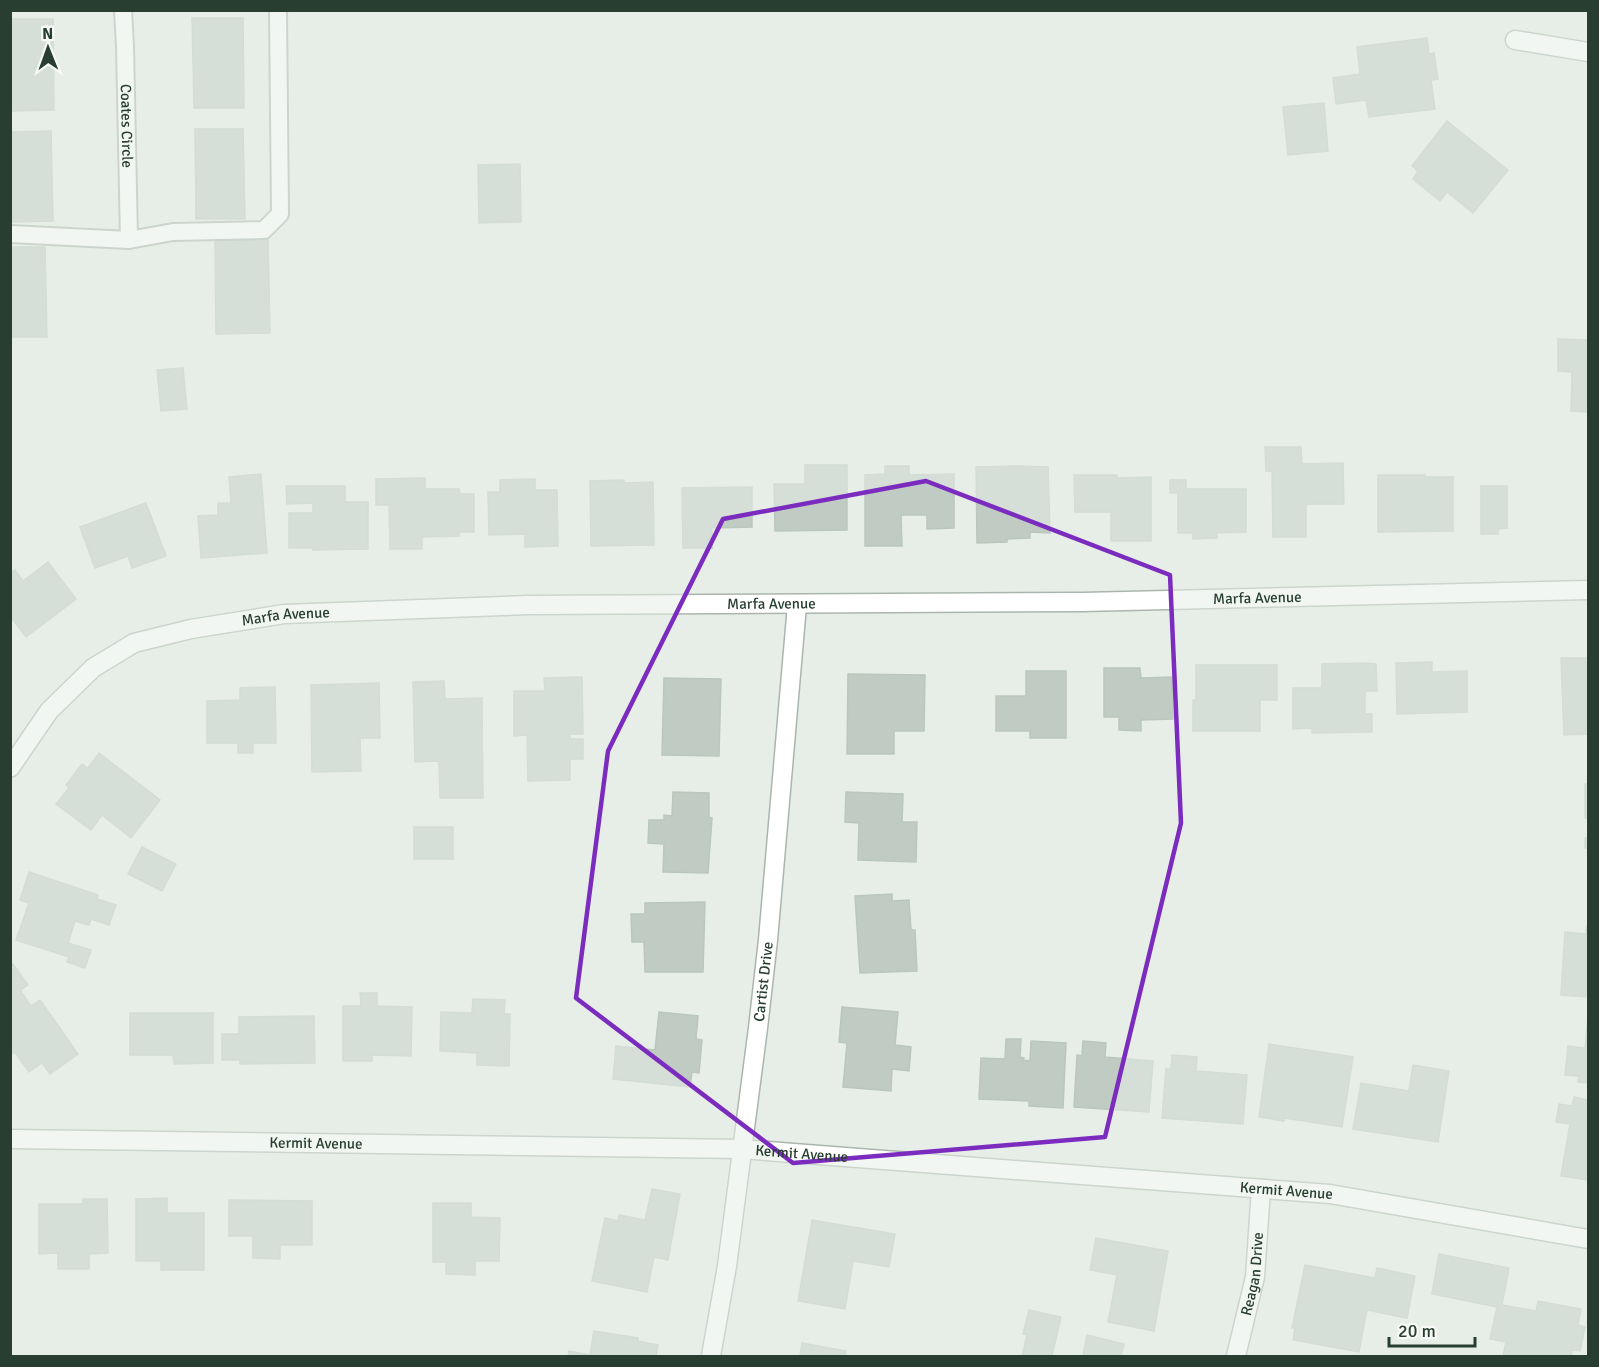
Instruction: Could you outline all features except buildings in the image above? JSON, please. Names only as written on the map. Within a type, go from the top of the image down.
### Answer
[{"type":"street","points":[[1515,40],[1588,52]]},
{"type":"street","name":"Marfa Avenue","points":[[10,768],[49,711],[93,668],[134,643],[190,628],[284,614],[528,605],[1083,602],[1588,590]]},
{"type":"street","name":"Cartist Drive","points":[[711,1356],[727,1266],[768,940],[797,605]]},
{"type":"street","name":"Kermit Avenue","points":[[10,1139],[741,1149],[1330,1194],[1588,1239]]},
{"type":"street","name":"Reagan Drive","points":[[1236,1356],[1255,1277],[1261,1189]]},
{"type":"lane","name":"Coates Circle","points":[[123,10],[129,240]]},
{"type":"lane","points":[[10,234],[129,240],[173,232],[264,230],[279,214],[278,10]]},
{"type":"highlighted area","points":[[926,481],[1170,575],[1181,823],[1105,1137],[793,1163],[576,998],[608,751],[723,519]]}]
